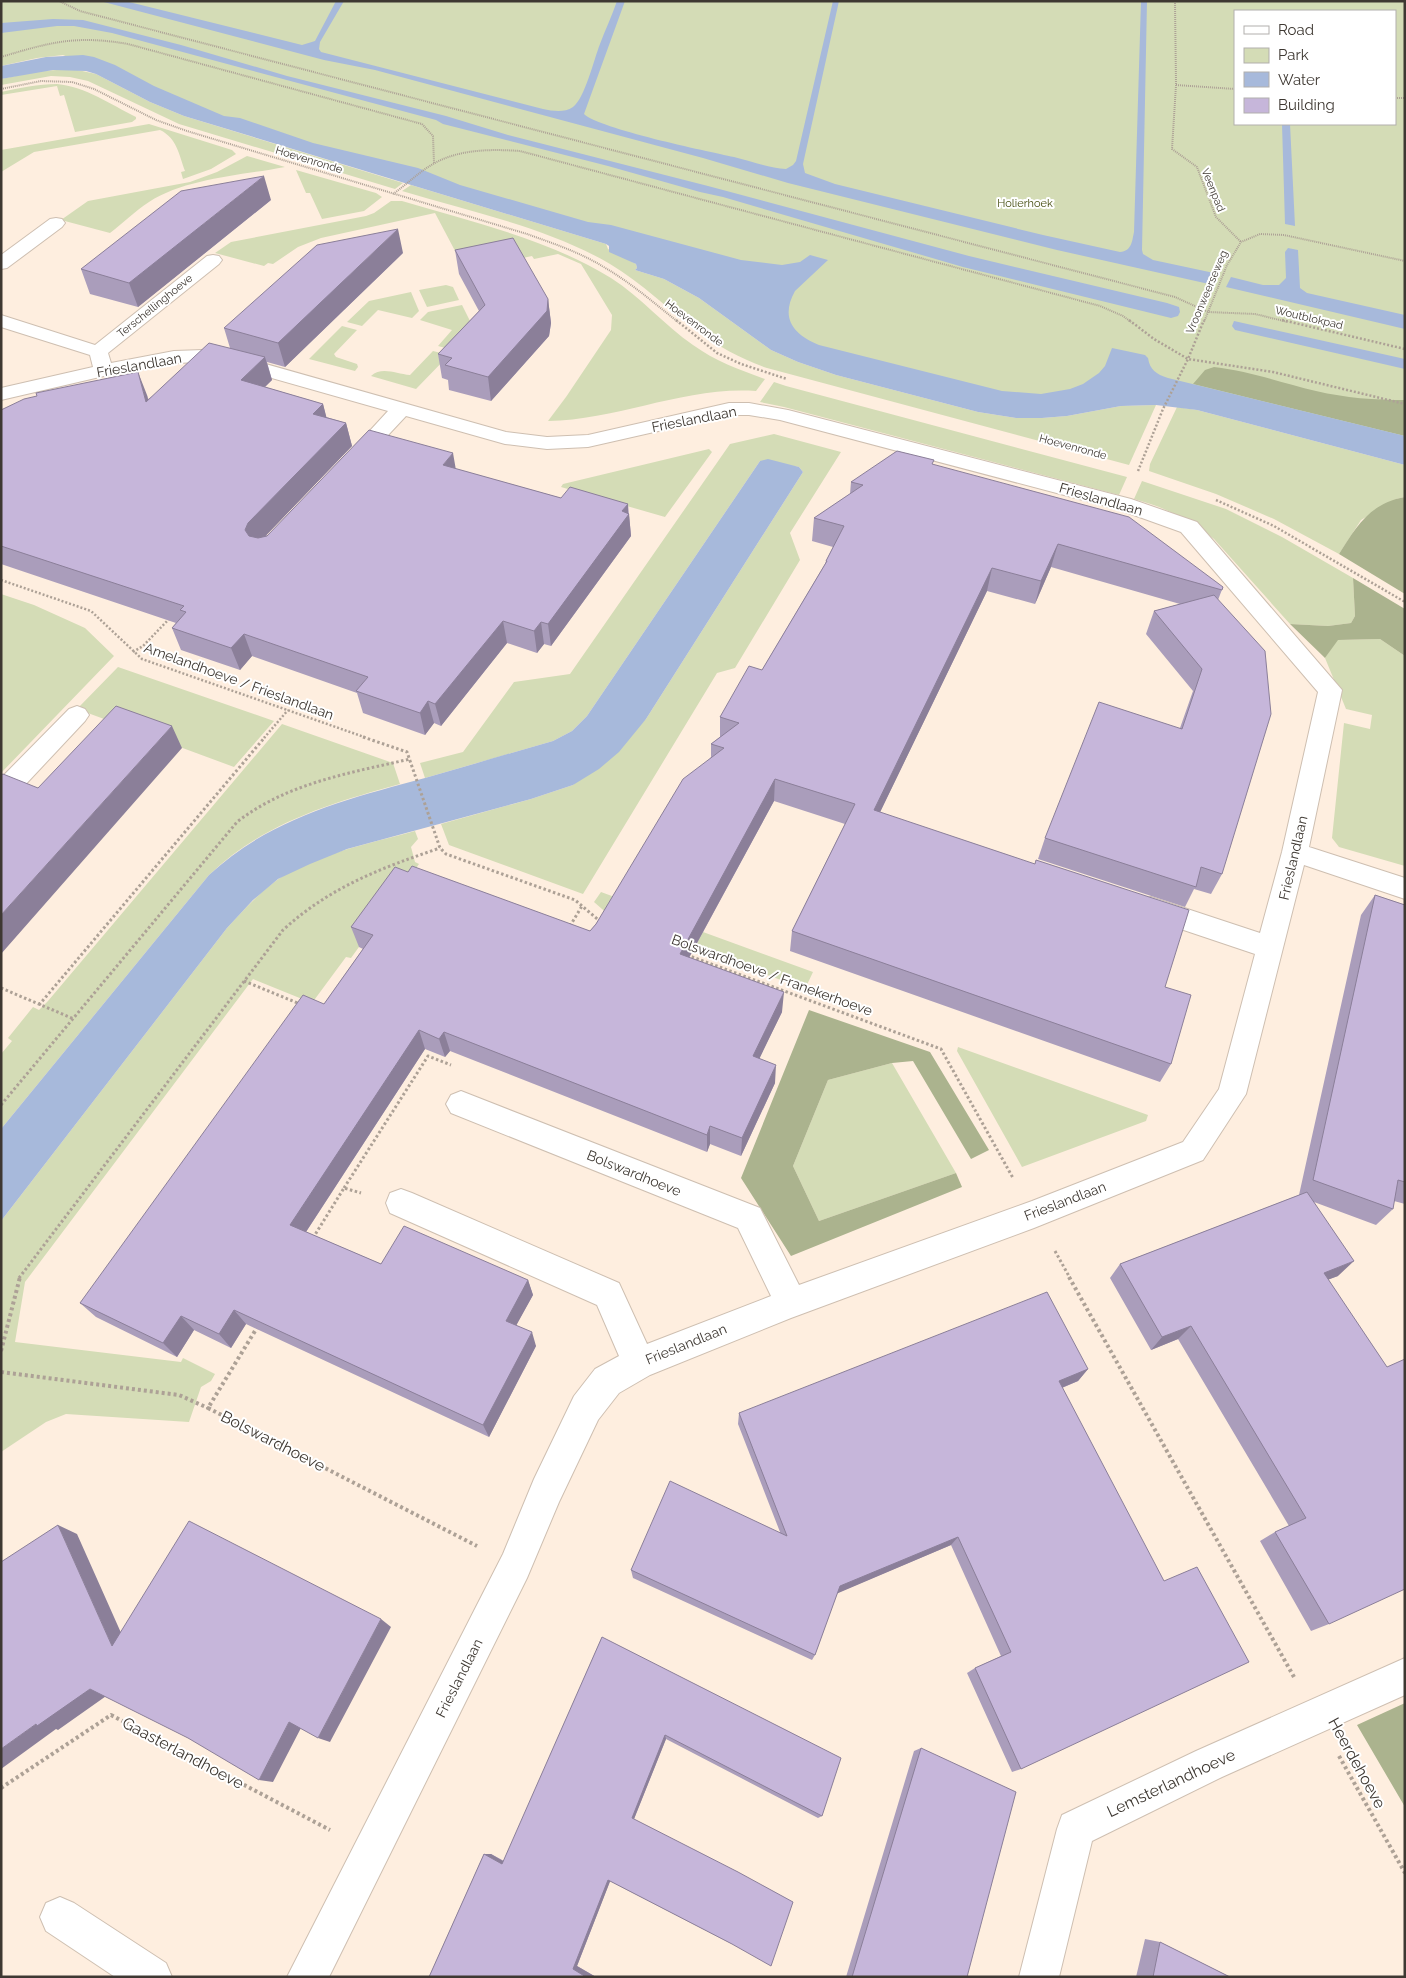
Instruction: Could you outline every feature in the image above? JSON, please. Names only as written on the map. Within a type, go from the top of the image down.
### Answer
[{"type":"street","points":[[1,264],[56,223]]},
{"type":"street","name":"Terschellinghoeve","points":[[101,361],[213,260]]},
{"type":"street","points":[[1,321],[101,361]]},
{"type":"street","name":"Frieslandlaan","points":[[1,394],[101,361],[204,356],[234,361],[286,375],[505,438],[547,444],[588,441],[729,409],[749,409],[781,414],[1124,504],[1189,527],[1330,690],[1295,852],[1232,1094],[1193,1151],[1034,1214],[791,1303],[640,1363],[607,1381],[586,1408],[546,1491],[515,1566],[372,1852],[307,1977]]},
{"type":"street","points":[[343,471],[401,409]]},
{"type":"street","points":[[1,794],[77,715]]},
{"type":"street","points":[[1295,852],[1405,889]]},
{"type":"street","points":[[1131,902],[1271,948]]},
{"type":"street","name":"Bolswardhoeve","points":[[461,1104],[749,1218],[791,1303]]},
{"type":"street","points":[[400,1203],[608,1294],[640,1363]]},
{"type":"street","name":"Lemsterlandhoeve","points":[[1039,1977],[1076,1829],[1209,1764],[1405,1676]]},
{"type":"street","points":[[60,1917],[152,1977]]},
{"type":"path","points":[[59,1],[80,11],[1175,297],[1208,312]]},
{"type":"path","name":"Veenpad","points":[[1175,1],[1176,85],[1172,149],[1197,167],[1216,217],[1242,242]]},
{"type":"path","points":[[1,58],[41,44],[73,38],[101,39],[128,44],[422,124],[430,129],[433,135],[433,164]]},
{"type":"path","name":"Hoevenronde","points":[[1,89],[41,81],[59,80],[84,85],[156,120],[187,132],[527,234],[601,265],[628,282],[717,353],[741,364],[792,380]]},
{"type":"path","points":[[1176,85],[1234,89]]},
{"type":"path","points":[[393,194],[433,164],[464,154],[485,150],[520,151],[1100,306],[1123,316],[1154,339],[1188,359],[1273,372],[1405,404]]},
{"type":"path","name":"Vroonweerseweg","points":[[1124,504],[1163,409],[1182,374],[1227,265],[1242,242],[1260,234],[1284,235],[1405,261]]},
{"type":"path","name":"Woutblokpad","points":[[1208,312],[1255,314],[1405,348]]},
{"type":"path","points":[[1211,497],[1274,526],[1405,602]]},
{"type":"path","name":"Amelandhoeve / Frieslandlaan","points":[[1,580],[90,611],[142,659],[407,752],[410,759]]},
{"type":"path","points":[[133,652],[144,646],[176,612]]},
{"type":"path","points":[[39,1004],[288,710]]},
{"type":"path","points":[[1,1106],[237,822],[264,803],[320,781],[410,759],[440,848],[446,854],[575,900],[604,925]]},
{"type":"path","points":[[1,1351],[8,1329],[19,1278],[283,930],[296,916],[338,887],[361,876],[440,848]]},
{"type":"path","points":[[567,931],[582,906]]},
{"type":"path","name":"Bolswardhoeve / Franekerhoeve","points":[[678,952],[941,1049],[1316,1716]]},
{"type":"path","points":[[244,981],[308,1007]]},
{"type":"path","points":[[1,988],[74,1019]]},
{"type":"path","points":[[419,1052],[476,1075],[461,1104]]},
{"type":"path","points":[[313,1239],[428,1056]]},
{"type":"path","points":[[344,1188],[400,1203]]},
{"type":"path","name":"Bolswardhoeve","points":[[260,1323],[208,1408],[515,1566]]},
{"type":"path","points":[[1,1372],[179,1395],[208,1408]]},
{"type":"path","name":"Gaasterlandhoeve","points":[[1,1788],[111,1715],[372,1852]]},
{"type":"path","name":"Heerdehoeve","points":[[1316,1716],[1405,1873]]},
{"type":"green space","name":"Holierhoek","points":[[1,1],[1405,1],[1405,446],[1155,389],[1011,409],[799,349],[621,243],[189,109],[63,55],[37,58],[1,66]]},
{"type":"green space","points":[[73,69],[96,74],[150,102],[184,116],[403,183],[395,189],[179,124],[88,81],[70,77],[51,76],[1,85],[1,79],[40,71]]},
{"type":"green space","points":[[57,84],[88,92],[136,117],[136,119],[132,122],[75,132],[64,95],[60,96],[57,86],[1,95],[1,92],[15,89]]},
{"type":"green space","points":[[149,124],[232,150],[236,154],[211,169],[183,179],[181,172],[185,171],[177,148],[166,133],[160,130],[34,152],[1,172],[1,150]]},
{"type":"green space","points":[[247,156],[285,167],[197,182],[164,194],[139,209],[110,233],[61,220],[88,201],[190,182],[217,172]]},
{"type":"green space","points":[[296,170],[376,193],[382,197],[364,211],[322,219],[310,193],[306,193]]},
{"type":"green space","points":[[411,185],[606,244],[608,249],[636,264],[637,268],[635,270],[664,279],[699,298],[771,350],[798,362],[836,375],[978,412],[1016,418],[1067,416],[1121,406],[1156,405],[1129,465],[767,368],[740,357],[714,342],[697,331],[633,279],[586,251],[535,230],[402,191]]},
{"type":"green space","points":[[391,201],[402,201],[482,224],[562,252],[611,278],[701,351],[728,365],[765,379],[756,391],[704,393],[600,415],[548,421],[611,330],[612,315],[581,264],[558,254],[534,259],[532,256],[476,268],[462,264],[435,213],[321,238],[298,247],[273,264],[268,263],[264,266],[215,253],[231,242],[366,216],[374,213]]},
{"type":"green space","points":[[446,285],[453,287],[459,300],[427,307],[419,290]]},
{"type":"green space","points":[[411,292],[419,311],[412,318],[378,310],[362,326],[347,322],[369,301]]},
{"type":"green space","points":[[462,305],[472,325],[453,350],[438,346],[452,330],[420,320],[428,312]]},
{"type":"green space","points":[[342,326],[357,330],[334,354],[336,357],[357,364],[358,367],[355,371],[309,359]]},
{"type":"green space","points":[[433,351],[449,355],[416,389],[371,376],[380,371],[410,375]]},
{"type":"green space","points":[[1214,367],[1240,371],[1338,395],[1371,399],[1405,400],[1405,436],[1193,384],[1205,370]]},
{"type":"green space","points":[[774,382],[1127,477],[1119,495],[760,402]]},
{"type":"green space","points":[[1177,407],[1197,410],[1405,465],[1405,497],[1396,499],[1361,520],[1339,554],[1274,519],[1216,494],[1149,471],[1150,464]]},
{"type":"green space","points":[[774,434],[841,452],[790,533],[800,560],[735,668],[717,673],[583,894],[449,845],[441,824],[531,799],[573,785],[646,719],[803,472],[799,467],[760,461],[587,716],[572,731],[553,741],[425,778],[420,763],[463,752],[514,682],[570,674],[730,444]]},
{"type":"green space","points":[[709,449],[712,452],[665,517],[561,487],[563,484]]},
{"type":"green space","points":[[1142,481],[1226,509],[1282,537],[1353,578],[1355,616],[1351,623],[1328,626],[1290,624],[1214,539],[1176,514],[1134,499]]},
{"type":"green space","points":[[1405,497],[1405,594],[1339,554],[1358,526],[1373,511],[1393,500]]},
{"type":"green space","points":[[1353,578],[1405,609],[1405,656],[1380,639],[1338,640],[1325,658],[1290,624],[1328,626],[1351,623],[1355,616]]},
{"type":"green space","points":[[1,594],[34,605],[85,628],[114,656],[1,773]]},
{"type":"green space","points":[[1380,639],[1405,656],[1405,866],[1339,847],[1332,838],[1344,723],[1370,729],[1372,715],[1346,709],[1325,658],[1337,640]]},
{"type":"green space","points":[[118,667],[274,721],[234,767],[77,709]]},
{"type":"green space","points":[[282,724],[393,763],[400,784],[348,799],[298,818],[252,842],[209,875],[1,1129],[1,1054],[12,1041],[8,1038],[33,1007],[39,1010],[48,1001]]},
{"type":"green space","points":[[415,831],[418,839],[411,847],[415,862],[419,864],[351,958],[346,957],[312,1003],[253,979],[25,1282],[15,1342],[181,1362],[183,1358],[215,1374],[211,1381],[201,1387],[189,1422],[66,1414],[46,1422],[1,1452],[1,1221],[227,928],[257,897],[277,880],[308,863],[344,850]]},
{"type":"green space","points":[[601,892],[813,972],[805,989],[610,916],[594,902]]},
{"type":"green space","points":[[809,1010],[930,1052],[989,1150],[971,1159],[913,1061],[892,1063],[828,1080],[793,1166],[819,1221],[956,1173],[962,1187],[791,1256],[741,1178]]},
{"type":"green space","points":[[958,1047],[1148,1115],[1146,1121],[1022,1167],[957,1051]]},
{"type":"green space","points":[[892,1063],[956,1173],[819,1221],[793,1166],[828,1080]]},
{"type":"green space","points":[[1405,1703],[1405,1807],[1357,1725]]},
{"type":"water","points":[[100,1],[125,1],[302,45],[315,41],[336,1],[344,1],[320,42],[319,49],[321,52],[543,109],[558,111],[570,109],[577,102],[585,87],[617,1],[625,1],[584,114],[594,120],[631,133],[786,169],[796,161],[833,1],[839,1],[803,164],[805,173],[835,184],[1120,252],[1129,248],[1134,232],[1141,1],[1147,1],[1142,250],[1143,254],[1153,260],[1214,273],[1209,284],[1057,250],[788,183],[703,158],[375,70],[324,60]]},
{"type":"water","points":[[53,19],[83,20],[181,45],[287,76],[446,116],[508,135],[969,256],[1167,303],[1179,307],[1180,312],[1178,316],[1171,318],[963,267],[723,197],[443,124],[436,120],[112,33],[74,26],[57,26],[1,33],[1,23]]},
{"type":"water","points":[[83,55],[115,65],[154,86],[224,116],[240,118],[313,143],[418,168],[460,185],[588,222],[611,225],[741,260],[782,265],[800,262],[810,255],[828,260],[795,291],[789,309],[789,317],[796,330],[802,336],[819,345],[1002,391],[1041,394],[1070,389],[1083,384],[1099,373],[1105,366],[1112,348],[1145,355],[1154,371],[1168,378],[1405,436],[1405,465],[1197,410],[1156,405],[1121,406],[1067,416],[1016,418],[978,412],[836,375],[798,362],[771,350],[699,298],[664,279],[635,270],[637,268],[636,264],[609,252],[609,246],[606,244],[184,116],[86,71],[53,70],[1,79],[1,66],[46,57]]},
{"type":"water","points":[[1282,125],[1290,125],[1295,226],[1285,224]]},
{"type":"water","points":[[1288,248],[1298,250],[1300,288],[1307,293],[1405,315],[1405,329],[1226,287],[1231,277],[1263,285],[1279,285],[1286,278],[1285,252]]},
{"type":"water","points":[[1234,321],[1405,359],[1405,369],[1235,330],[1232,326]]},
{"type":"water","points":[[768,459],[799,467],[803,472],[646,719],[619,752],[599,769],[573,785],[531,799],[347,849],[278,879],[253,900],[227,928],[1,1221],[1,1129],[209,875],[233,855],[258,839],[311,813],[367,794],[553,741],[572,731],[587,716],[760,461]]},
{"type":"building","points":[[264,176],[129,283],[81,269],[181,191]]},
{"type":"building","points":[[398,229],[278,343],[224,328],[317,245]]},
{"type":"building","points":[[513,238],[548,299],[547,311],[488,377],[445,365],[452,358],[438,354],[485,305],[455,250]]},
{"type":"building","points":[[209,343],[265,357],[241,380],[323,404],[313,414],[346,423],[248,523],[245,530],[249,536],[258,538],[267,536],[369,430],[453,453],[443,465],[561,498],[570,487],[628,504],[622,511],[629,514],[548,624],[541,622],[534,631],[503,621],[435,704],[428,701],[420,713],[356,691],[368,677],[244,634],[231,648],[172,628],[186,612],[180,610],[184,606],[1,546],[1,410],[24,399],[37,396],[36,393],[138,372],[146,402]]},
{"type":"building","points":[[897,451],[934,460],[932,464],[1129,517],[1223,587],[1222,590],[1058,544],[1041,581],[992,568],[874,810],[1035,864],[1036,860],[1189,910],[1165,987],[1191,995],[1171,1064],[792,931],[855,804],[775,779],[680,954],[784,992],[753,1056],[776,1065],[742,1138],[710,1126],[707,1135],[444,1032],[439,1039],[419,1030],[290,1225],[381,1264],[404,1226],[528,1280],[506,1321],[532,1332],[483,1425],[234,1310],[219,1334],[181,1316],[163,1343],[80,1303],[303,995],[324,1004],[373,935],[351,927],[395,867],[408,872],[412,866],[590,931],[683,779],[724,748],[711,744],[739,723],[720,717],[749,666],[762,670],[827,561],[844,526],[814,518],[863,485],[851,482]]},
{"type":"building","points":[[1214,595],[1265,651],[1271,714],[1222,874],[1201,867],[1196,887],[1045,838],[1099,702],[1182,729],[1202,669],[1154,611]]},
{"type":"building","points":[[116,706],[172,726],[1,915],[1,775],[3,774],[38,788]]},
{"type":"building","points":[[1375,895],[1405,905],[1405,1182],[1398,1180],[1393,1209],[1313,1180]]},
{"type":"building","points":[[1307,1192],[1354,1261],[1324,1273],[1387,1367],[1405,1359],[1405,1589],[1329,1624],[1275,1532],[1306,1518],[1191,1326],[1162,1337],[1120,1264]]},
{"type":"building","points":[[1047,1292],[1088,1369],[1059,1381],[1164,1581],[1197,1567],[1249,1662],[1021,1769],[975,1668],[1011,1652],[958,1537],[840,1586],[815,1655],[631,1570],[670,1481],[787,1536],[739,1413]]},
{"type":"building","points":[[189,1521],[381,1619],[318,1738],[289,1722],[259,1780],[188,1738],[90,1689],[1,1749],[1,1562],[58,1525],[112,1646]]},
{"type":"building","points":[[602,1637],[841,1758],[822,1816],[665,1735],[632,1818],[793,1902],[771,1966],[608,1880],[573,1969],[586,1977],[429,1977],[484,1854],[502,1864]]},
{"type":"building","points":[[921,1748],[1016,1792],[967,1977],[852,1977]]},
{"type":"building","points":[[1160,1942],[1230,1977],[1153,1977]]}]
